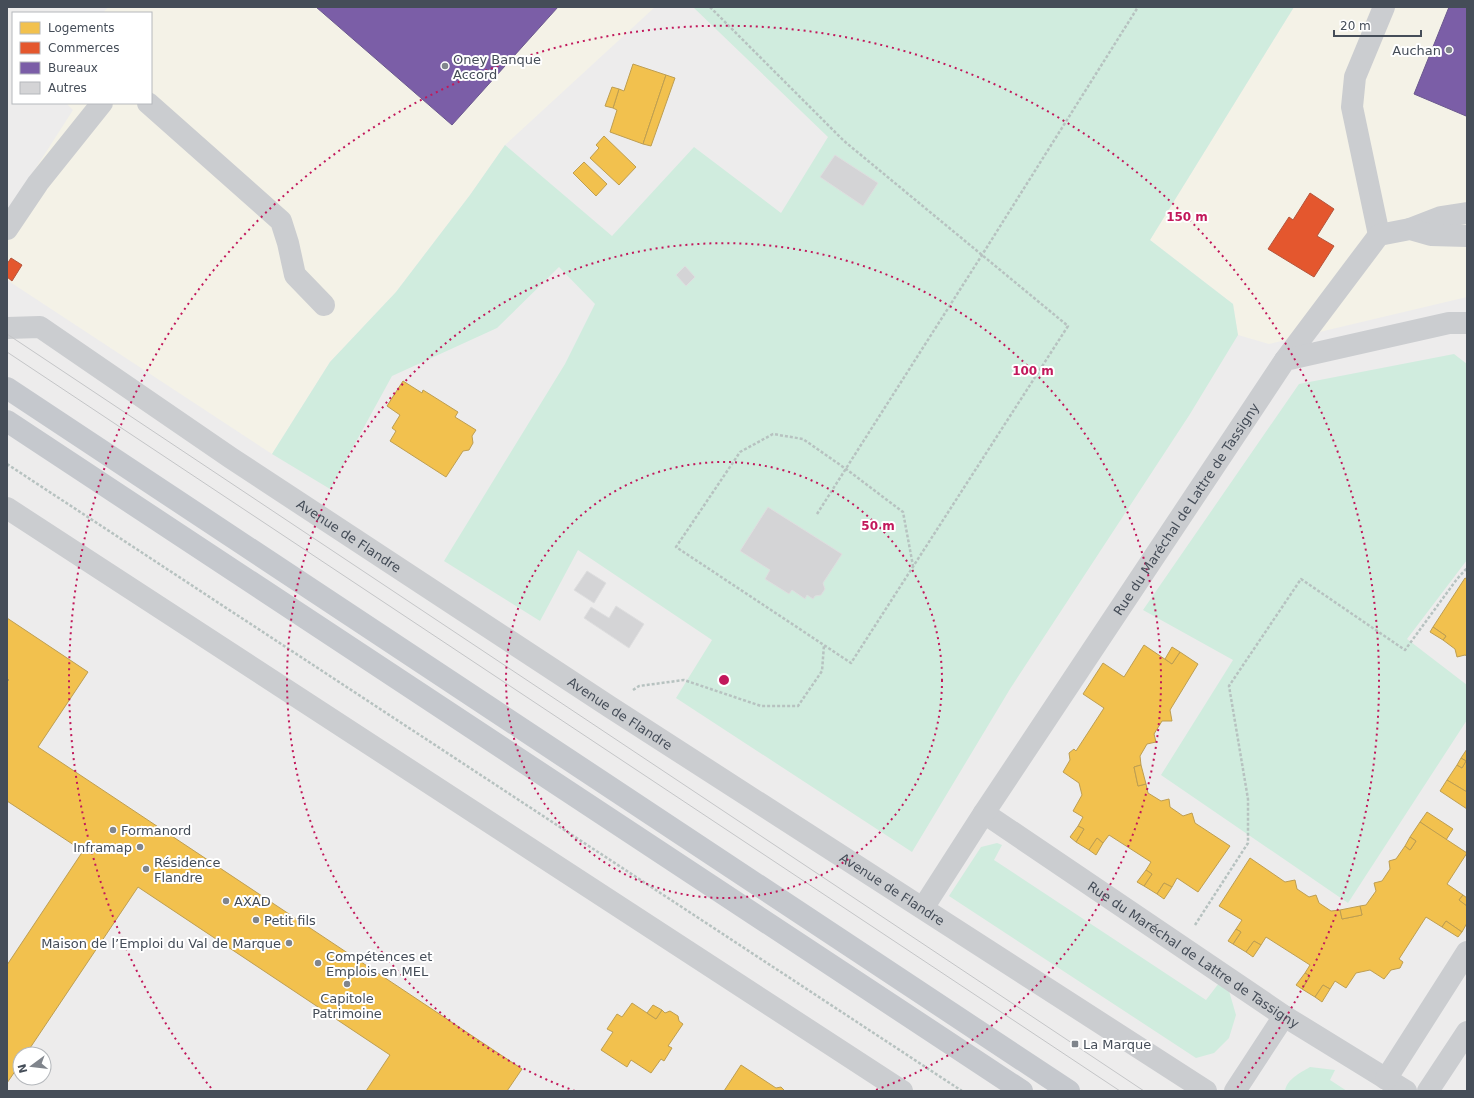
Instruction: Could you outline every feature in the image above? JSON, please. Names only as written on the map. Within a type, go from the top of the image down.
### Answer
[{"type":"main road","points":[[7,388],[1069,1091]]},
{"type":"main road","points":[[7,421],[1022,1091]]},
{"type":"street","points":[[1384,7],[1355,77],[1352,107],[1379,235],[1410,229],[1441,217],[1467,214]]},
{"type":"street","points":[[7,229],[38,182],[101,104]]},
{"type":"street","points":[[149,104],[281,221],[288,243],[294,274],[324,305]]},
{"type":"street","points":[[1410,229],[1431,235],[1467,236]]},
{"type":"street","name":"Rue du Maréchal de Lattre de Tassigny","points":[[923,908],[984,813],[1285,360],[1379,235]]},
{"type":"street","points":[[1285,360],[1449,323],[1467,323]]},
{"type":"street","name":"Avenue de Flandre","points":[[7,328],[40,327],[231,458],[610,707],[1206,1091]]},
{"type":"street","points":[[7,508],[902,1091]]},
{"type":"street","name":"Rue du Maréchal de Lattre de Tassigny","points":[[984,813],[1181,947],[1257,996],[1284,1016],[1406,1091]]},
{"type":"street","points":[[1386,1079],[1467,952]]},
{"type":"street","points":[[1235,1091],[1284,1016]]},
{"type":"street","points":[[1428,1091],[1467,1032]]},
{"type":"path","points":[[710,7],[844,142],[1068,326],[851,663],[676,547],[740,452],[773,434],[803,439],[903,512],[913,566]]},
{"type":"path","points":[[817,514],[1138,7]]},
{"type":"path","points":[[7,464],[962,1091]]},
{"type":"path","points":[[1181,947],[1248,843],[1248,799],[1229,686],[1301,579],[1405,650],[1457,579],[1467,568]]},
{"type":"path","points":[[610,707],[639,686],[684,680],[761,706],[798,706],[822,671],[824,645]]},
{"type":"shaded area","points":[[108,7],[655,7],[505,145],[470,195],[396,292],[330,362],[272,454],[7,280],[7,213],[73,110],[67,104],[152,104],[152,12],[104,12]]},
{"type":"shaded area","points":[[1294,7],[1467,7],[1467,297],[1269,344],[1238,335],[1233,304],[1150,240]]},
{"type":"green space","points":[[693,7],[1294,7],[1150,240],[1233,304],[1238,335],[1190,414],[1010,689],[912,852],[676,698],[712,640],[578,550],[540,621],[444,561],[565,364],[595,304],[559,267],[497,328],[392,376],[330,489],[272,454],[330,362],[396,292],[470,195],[505,145],[612,236],[694,147],[781,213],[828,137]]},
{"type":"green space","points":[[1454,354],[1467,364],[1467,560],[1407,639],[1467,685],[1467,720],[1348,903],[1161,775],[1233,660],[1143,610],[1299,384]]},
{"type":"green space","points":[[997,843],[1002,845],[994,860],[1206,1000],[1219,983],[1229,991],[1236,1015],[1229,1038],[1214,1053],[1196,1058],[949,896],[981,847]]},
{"type":"green space","points":[[1310,1067],[1335,1070],[1330,1080],[1347,1091],[1285,1091],[1291,1080]]},
{"type":"building: Logements","points":[[633,64],[666,75],[643,144],[610,132],[617,110],[613,108],[619,89],[624,91]]},
{"type":"building: Logements","points":[[666,75],[675,78],[651,146],[643,144]]},
{"type":"building: Logements","points":[[612,87],[619,89],[613,108],[605,106]]},
{"type":"building: Logements","points":[[604,136],[636,167],[619,185],[590,158],[599,148],[596,145]]},
{"type":"building: Logements","points":[[584,162],[607,184],[596,196],[573,173]]},
{"type":"building: Logements","points":[[403,381],[422,393],[423,390],[458,412],[455,417],[476,430],[472,436],[473,443],[469,450],[463,451],[446,477],[390,441],[396,431],[392,428],[400,415],[387,406]]},
{"type":"building: Logements","points":[[1465,578],[1467,579],[1467,656],[1457,657],[1455,649],[1443,640],[1446,636],[1433,627]]},
{"type":"building: Logements","name":"Résidence Flandre","points":[[7,618],[88,672],[38,747],[522,1069],[507,1091],[366,1091],[390,1055],[138,887],[31,1046],[12,1046],[12,1076],[7,1083],[7,965],[83,851],[7,801],[7,682],[9,680],[7,678]]},
{"type":"building: Logements","points":[[1433,627],[1446,636],[1443,640],[1430,632]]},
{"type":"building: Logements","points":[[1144,645],[1172,664],[1180,652],[1198,664],[1170,710],[1172,721],[1162,721],[1154,734],[1156,742],[1147,744],[1140,756],[1141,765],[1134,767],[1138,786],[1146,784],[1148,793],[1161,801],[1169,799],[1170,807],[1183,816],[1192,813],[1195,823],[1230,846],[1198,892],[1177,878],[1172,887],[1164,883],[1157,894],[1144,886],[1152,874],[1146,870],[1151,862],[1109,835],[1103,843],[1097,838],[1089,850],[1076,842],[1084,829],[1078,826],[1083,817],[1073,811],[1082,795],[1079,783],[1063,772],[1070,760],[1069,753],[1074,749],[1076,751],[1104,708],[1083,694],[1103,663],[1124,677]]},
{"type":"building: Logements","points":[[1172,647],[1180,652],[1172,664],[1165,659]]},
{"type":"building: Logements","points":[[1467,749],[1467,792],[1447,780],[1457,765],[1462,768],[1466,761],[1461,758]]},
{"type":"building: Logements","points":[[1461,758],[1466,761],[1462,768],[1457,765]]},
{"type":"building: Logements","points":[[1141,765],[1146,784],[1138,786],[1134,767]]},
{"type":"building: Logements","points":[[1447,780],[1467,792],[1467,809],[1440,791]]},
{"type":"building: Logements","points":[[1427,812],[1453,829],[1446,840],[1420,822]]},
{"type":"building: Logements","points":[[1420,822],[1467,853],[1447,884],[1463,895],[1459,900],[1467,906],[1467,923],[1462,932],[1446,921],[1442,927],[1426,917],[1399,959],[1403,962],[1400,968],[1391,970],[1384,979],[1370,970],[1356,973],[1346,988],[1335,981],[1330,989],[1323,985],[1315,997],[1302,989],[1310,976],[1305,973],[1310,965],[1266,937],[1261,945],[1254,941],[1246,952],[1233,944],[1241,932],[1236,929],[1242,920],[1219,906],[1250,858],[1285,882],[1295,880],[1297,889],[1309,897],[1316,895],[1319,903],[1331,911],[1340,910],[1342,919],[1362,915],[1360,906],[1366,905],[1376,891],[1374,883],[1382,881],[1390,869],[1389,861],[1396,859],[1405,846],[1410,850],[1416,841],[1410,837]]},
{"type":"building: Logements","points":[[1078,826],[1084,829],[1076,842],[1070,837]]},
{"type":"building: Logements","points":[[1410,837],[1416,841],[1410,850],[1405,846]]},
{"type":"building: Logements","points":[[1097,838],[1103,843],[1096,855],[1089,850]]},
{"type":"building: Logements","points":[[1146,870],[1152,874],[1144,886],[1137,882]]},
{"type":"building: Logements","points":[[1164,883],[1172,887],[1164,899],[1157,894]]},
{"type":"building: Logements","points":[[1463,895],[1467,898],[1467,906],[1459,900]]},
{"type":"building: Logements","points":[[1360,906],[1362,915],[1342,919],[1340,910]]},
{"type":"building: Logements","points":[[1446,921],[1462,932],[1458,937],[1442,927]]},
{"type":"building: Logements","points":[[1236,929],[1241,932],[1233,944],[1228,941]]},
{"type":"building: Logements","points":[[1254,941],[1261,945],[1253,957],[1246,952]]},
{"type":"building: Logements","points":[[1305,973],[1310,976],[1302,989],[1296,985]]},
{"type":"building: Logements","points":[[1323,985],[1330,989],[1322,1002],[1315,997]]},
{"type":"building: Logements","points":[[632,1003],[656,1019],[662,1010],[665,1013],[670,1011],[678,1016],[679,1021],[683,1024],[668,1046],[672,1048],[664,1061],[661,1059],[651,1073],[631,1060],[627,1067],[601,1050],[613,1032],[607,1029],[617,1014],[622,1017]]},
{"type":"building: Logements","points":[[653,1005],[662,1010],[656,1019],[647,1013]]},
{"type":"building: Logements","points":[[741,1065],[776,1088],[781,1087],[785,1091],[724,1091]]},
{"type":"building: Commerces","points":[[1310,193],[1334,209],[1317,236],[1334,246],[1314,277],[1268,249],[1289,217],[1293,220]]},
{"type":"building: Commerces","points":[[11,258],[22,265],[12,281],[7,277],[7,264]]},
{"type":"building: Bureaux","name":"Oney Banque Accord","points":[[316,7],[558,7],[452,125]]},
{"type":"building: Bureaux","name":"Auchan","points":[[1449,7],[1467,7],[1466,116],[1414,94]]},
{"type":"building: Autres","points":[[835,155],[878,183],[863,206],[820,177]]},
{"type":"building: Autres","points":[[685,266],[695,277],[686,286],[676,275]]},
{"type":"building: Autres","points":[[768,507],[842,554],[823,583],[825,589],[821,595],[815,596],[813,599],[807,595],[805,599],[792,590],[789,594],[765,579],[770,570],[740,551]]},
{"type":"building: Autres","points":[[587,571],[606,583],[594,603],[574,590]]},
{"type":"building: Autres","points":[[616,606],[644,624],[629,648],[584,618],[591,607],[609,618]]},
{"type":"tram line","points":[[7,334],[1144,1091]]},
{"type":"tram line","points":[[7,352],[1120,1091]]},
{"type":"place","name":"Auchan","points":[[1449,50]]},
{"type":"place","name":"Oney Banque Accord","points":[[445,66]]},
{"type":"place","name":"Formanord","points":[[113,830]]},
{"type":"place","name":"Inframap","points":[[140,847]]},
{"type":"place","name":"Résidence Flandre","points":[[146,869]]},
{"type":"place","name":"AXAD","points":[[226,901]]},
{"type":"place","name":"Petit fils","points":[[256,920]]},
{"type":"place","name":"Maison de l’Emploi du Val de Marque","points":[[289,943]]},
{"type":"place","name":"Compétences et Emplois en MEL","points":[[318,963]]},
{"type":"place","name":"Capitole Patrimoine","points":[[347,984]]},
{"type":"place","name":"La Marque","points":[[1075,1044]]}]
